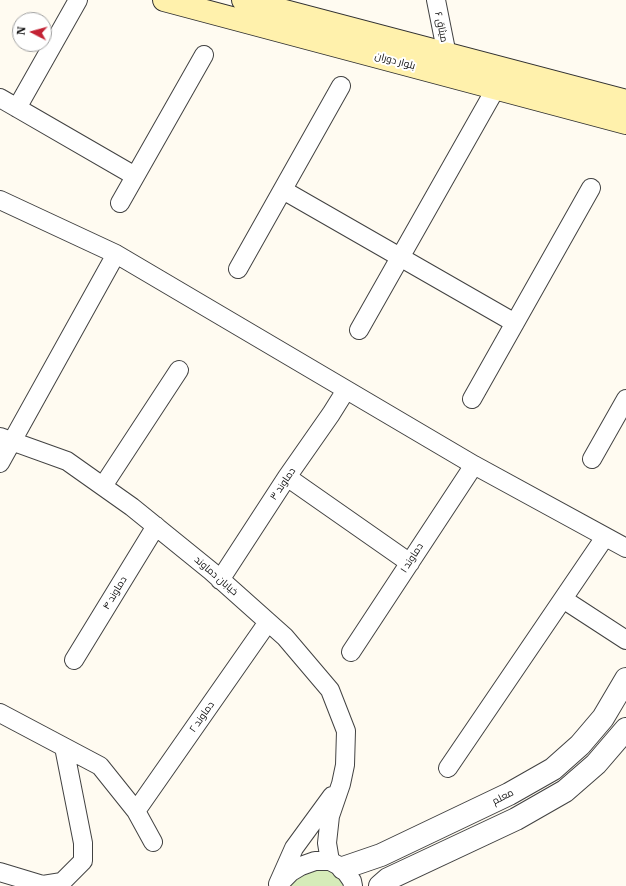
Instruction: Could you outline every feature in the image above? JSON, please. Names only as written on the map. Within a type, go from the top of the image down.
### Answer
[{"type":"main road","name":"بلوار دوران","points":[[164,0],[447,55],[499,79],[626,101]]},
{"type":"main road","name":"بلوار دوران","points":[[243,0],[306,27],[499,79],[626,123]]},
{"type":"street","points":[[17,108],[78,0]]},
{"type":"street","name":"میثاق ۶","points":[[436,0],[447,55]]},
{"type":"street","points":[[120,203],[204,55]]},
{"type":"street","points":[[359,330],[499,79]]},
{"type":"street","points":[[238,269],[342,86]]},
{"type":"street","points":[[0,98],[135,176]]},
{"type":"street","points":[[472,399],[591,188]]},
{"type":"street","points":[[283,190],[515,323]]},
{"type":"street","points":[[0,200],[116,254],[474,465],[626,548]]},
{"type":"street","points":[[0,463],[6,439],[116,254]]},
{"type":"street","points":[[103,486],[179,370]]},
{"type":"street","name":"دماوند ۳","points":[[220,580],[346,390]]},
{"type":"street","points":[[592,459],[626,399]]},
{"type":"street","name":"خیابان دماوند","points":[[6,439],[67,461],[132,507],[220,580],[285,637],[330,690],[346,731],[345,765],[341,784],[330,816],[327,843],[342,872]]},
{"type":"street","name":"دماوند ۱","points":[[351,652],[474,465]]},
{"type":"street","points":[[287,477],[410,563]]},
{"type":"street","name":"دماوند ۴","points":[[74,660],[156,526]]},
{"type":"street","points":[[448,768],[605,537]]},
{"type":"street","points":[[563,598],[626,640]]},
{"type":"street","name":"دماوند ۲","points":[[136,812],[268,622]]},
{"type":"street","name":"معلم","points":[[342,872],[509,794],[553,769],[580,745],[603,718],[626,679]]},
{"type":"street","points":[[0,714],[100,766],[136,812],[153,842]]},
{"type":"street","points":[[380,886],[388,879],[516,819],[565,791],[596,764],[626,729]]},
{"type":"street","points":[[0,872],[42,885],[62,882],[83,861],[83,843],[64,748]]},
{"type":"street","points":[[278,885],[294,848],[341,784]]},
{"type":"street","points":[[278,885],[291,872],[314,861],[342,872]]},
{"type":"green space","points":[[316,870],[327,870],[337,875],[344,886],[289,886],[305,874]]}]
